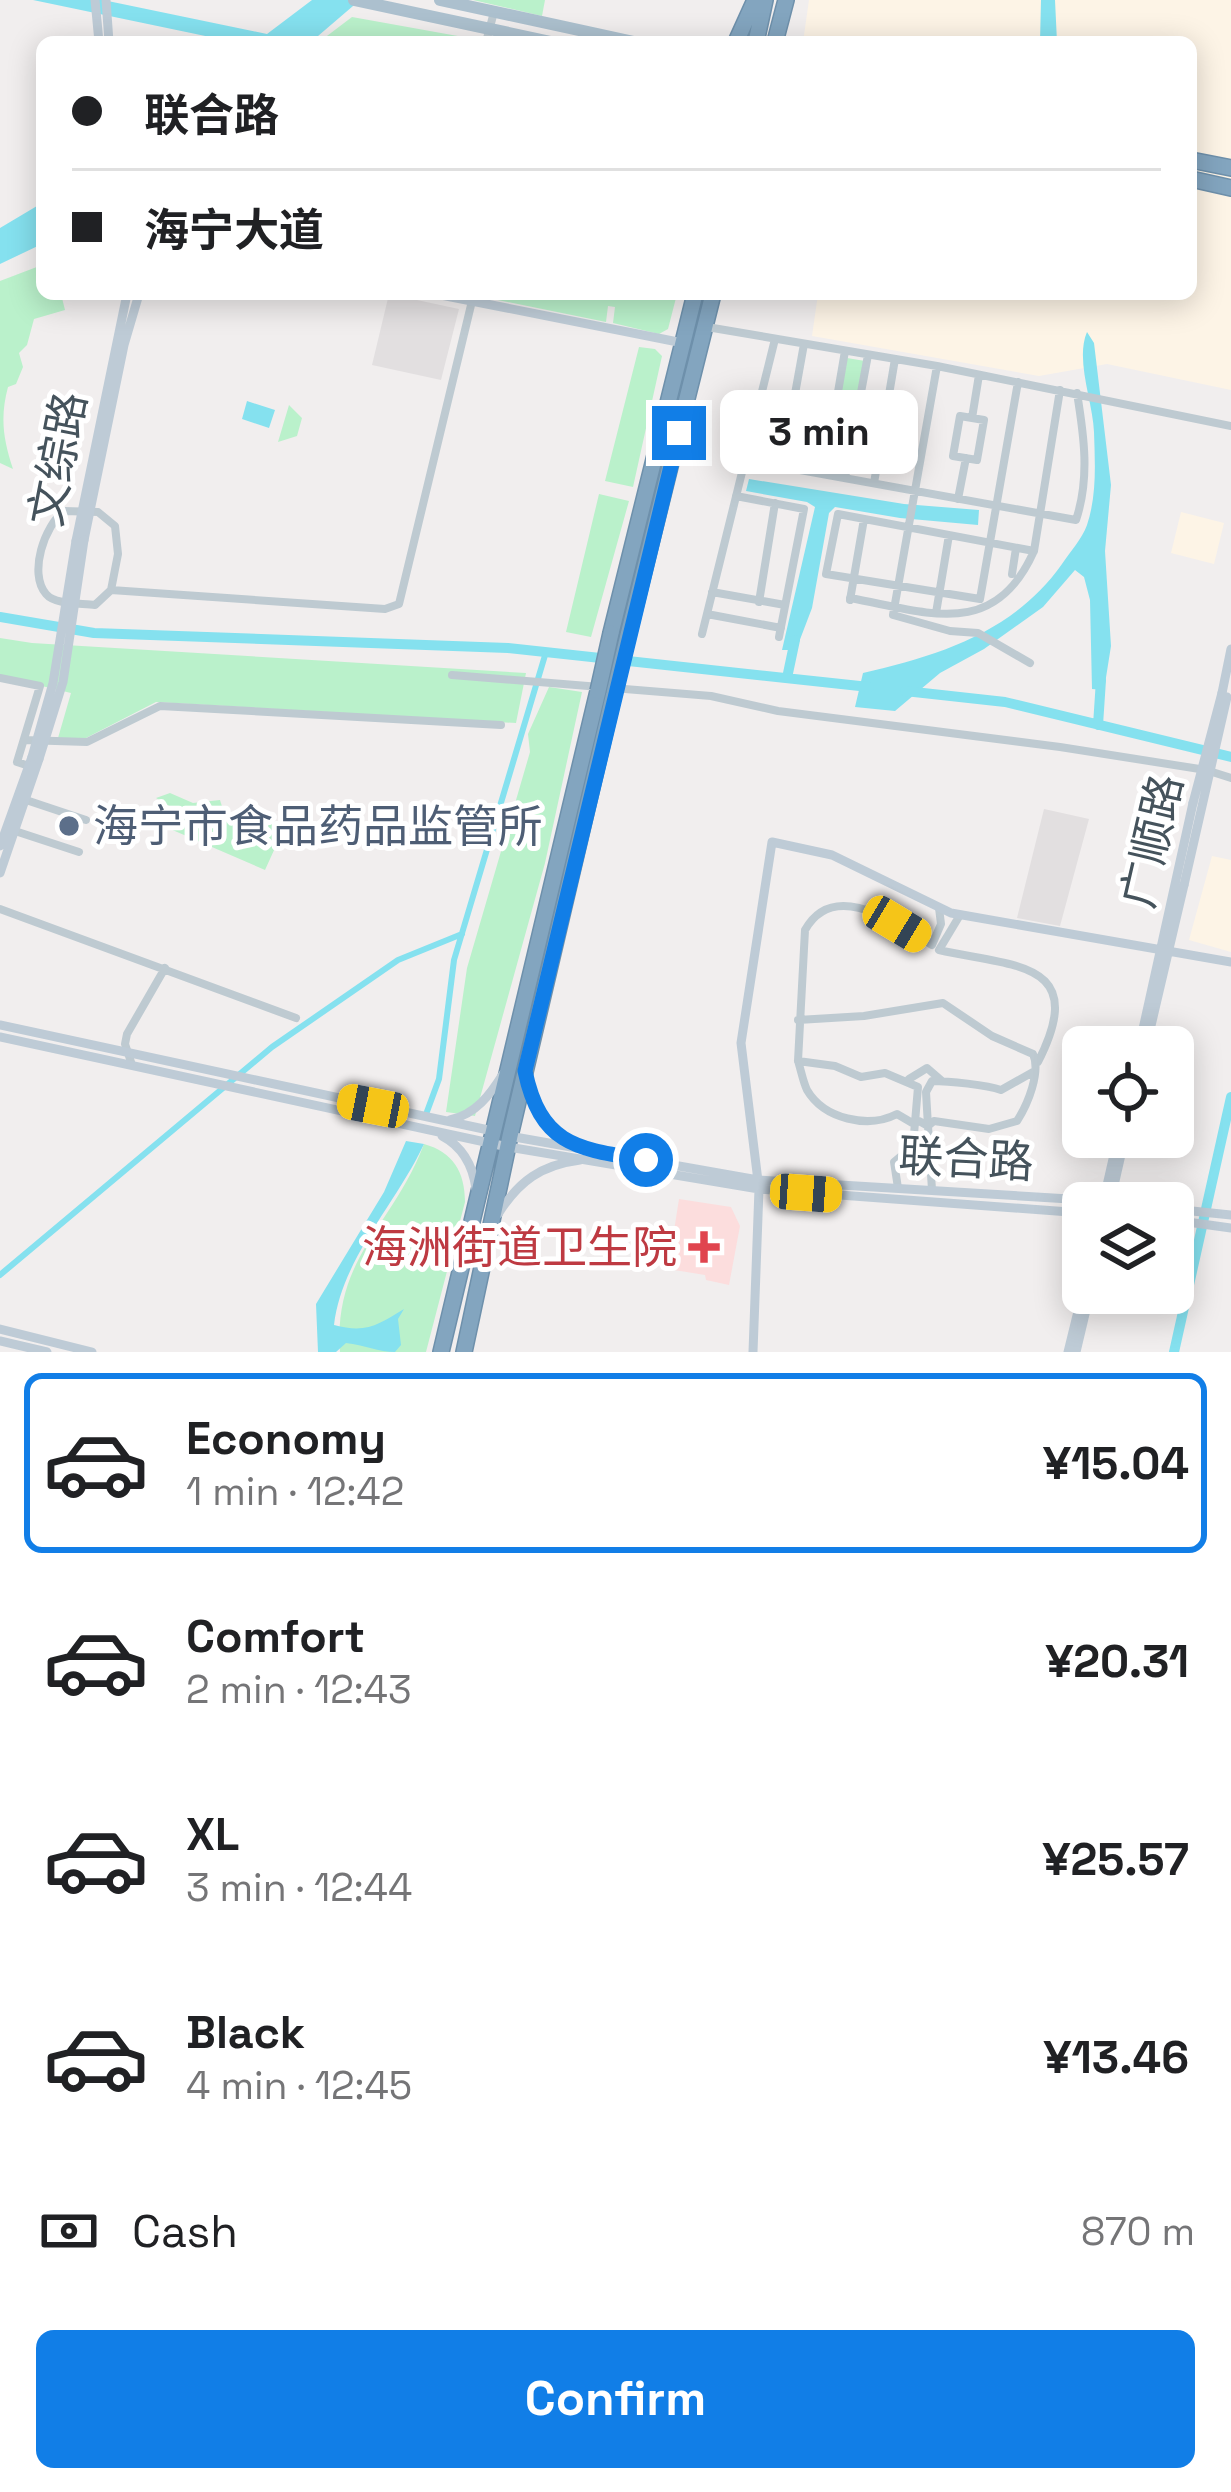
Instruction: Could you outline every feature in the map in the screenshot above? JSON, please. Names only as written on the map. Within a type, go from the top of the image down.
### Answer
[{"type":"highway","points":[[739,36],[755,0]]},
{"type":"highway","points":[[756,36],[765,0]]},
{"type":"highway","points":[[777,36],[787,0]]},
{"type":"highway","points":[[781,20],[783,36]]},
{"type":"highway","points":[[1197,161],[1231,168]]},
{"type":"highway","points":[[1197,180],[1231,188]]},
{"type":"highway","points":[[464,1352],[492,1224],[500,1140],[694,300]]},
{"type":"highway","points":[[620,634],[712,300]]},
{"type":"highway","points":[[441,1352],[477,1198],[500,1140]]},
{"type":"main road","points":[[95,0],[98,36]]},
{"type":"main road","points":[[106,0],[109,36]]},
{"type":"main road","points":[[440,0],[607,36]]},
{"type":"main road","points":[[361,2],[488,35]]},
{"type":"main road","name":"文综路","points":[[84,510],[126,300]]},
{"type":"main road","points":[[0,845],[63,682],[84,510],[137,300]]},
{"type":"main road","points":[[467,300],[683,343]]},
{"type":"main road","name":"广顺路","points":[[1164,951],[1184,885],[1231,649]]},
{"type":"main road","name":"广顺路","points":[[1147,1026],[1193,803],[1231,681]]},
{"type":"main road","points":[[0,872],[34,763]]},
{"type":"main road","points":[[753,1352],[759,1185],[741,1043],[772,842],[832,855],[961,915],[1231,962]]},
{"type":"main road","points":[[0,1025],[131,1060]]},
{"type":"main road","points":[[0,1037],[131,1060],[500,1140]]},
{"type":"main road","points":[[439,1125],[464,1117],[517,1068],[554,1134],[591,1155]]},
{"type":"main road","points":[[439,1125],[474,1172],[477,1198]]},
{"type":"main road","name":"联合路","points":[[500,1140],[759,1185],[1062,1198]]},
{"type":"main road","points":[[492,1224],[517,1187],[533,1174],[591,1155]]},
{"type":"main road","points":[[759,1185],[1062,1211]]},
{"type":"main road","points":[[1194,1217],[1228,1221]]},
{"type":"main road","points":[[1072,1352],[1082,1314]]},
{"type":"main road","points":[[0,1330],[92,1352]]},
{"type":"main road","points":[[0,1341],[47,1352]]},
{"type":"street","points":[[488,35],[494,13]]},
{"type":"street","points":[[526,36],[531,19]]},
{"type":"street","points":[[111,590],[385,609],[399,604],[472,301]]},
{"type":"street","points":[[705,327],[979,374],[1231,426]]},
{"type":"street","points":[[702,634],[775,339]]},
{"type":"street","points":[[782,466],[804,344]]},
{"type":"street","points":[[824,474],[845,351]]},
{"type":"street","points":[[845,478],[868,355]]},
{"type":"street","points":[[874,483],[895,359]]},
{"type":"street","points":[[937,367],[893,615],[950,631],[978,633],[1030,663]]},
{"type":"street","points":[[972,418],[979,374]]},
{"type":"street","points":[[864,519],[850,599],[962,617],[979,604],[1018,382]]},
{"type":"street","points":[[1034,551],[838,514],[826,574],[939,592],[986,609],[1025,571],[1034,551],[1060,390]]},
{"type":"street","points":[[745,460],[1076,520],[1084,497],[1085,464],[1079,394]]},
{"type":"street","points":[[960,416],[972,418],[984,420],[977,460],[953,456],[960,416]]},
{"type":"street","points":[[958,499],[965,458]]},
{"type":"street","points":[[706,614],[780,633],[804,509],[736,496]]},
{"type":"street","points":[[759,600],[776,503]]},
{"type":"street","points":[[84,510],[106,517],[115,526],[118,554],[111,590],[94,605],[55,600],[45,594],[40,580],[48,527],[64,511],[84,510]]},
{"type":"street","points":[[936,613],[949,535]]},
{"type":"street","points":[[1012,574],[1016,548]]},
{"type":"street","points":[[712,592],[785,605]]},
{"type":"street","points":[[452,675],[711,696],[778,711],[1060,747],[1231,778]]},
{"type":"street","points":[[0,678],[40,686],[17,762],[34,763]]},
{"type":"street","points":[[24,740],[87,742],[160,706],[501,725]]},
{"type":"street","points":[[26,800],[86,820]]},
{"type":"street","points":[[15,831],[79,852]]},
{"type":"street","points":[[914,1124],[897,1114],[885,1120],[851,1120],[828,1112],[808,1090],[798,1061],[797,1020],[805,984],[805,930],[814,913],[831,904],[852,906],[932,945],[941,924],[939,908]]},
{"type":"street","points":[[0,909],[296,1018]]},
{"type":"street","points":[[928,1126],[934,1121],[988,1129],[1017,1121],[1027,1106],[1035,1068],[1051,1036],[1058,1006],[1046,979],[1026,967],[939,950],[961,915]]},
{"type":"street","points":[[131,1060],[127,1034],[165,968]]},
{"type":"street","points":[[797,1020],[865,1016],[944,1003],[992,1036],[1033,1054],[1035,1068]]},
{"type":"street","points":[[798,1061],[836,1066],[861,1077],[885,1073],[918,1087],[913,1146],[895,1162],[898,1188]]},
{"type":"street","points":[[908,1079],[927,1068],[942,1081]]},
{"type":"street","points":[[932,1190],[926,1092],[932,1081],[986,1084],[1001,1090],[1035,1068]]},
{"type":"street","points":[[914,1124],[920,1121],[928,1126]]},
{"type":"shaded area","points":[[809,0],[1231,0],[1231,390],[1107,364],[1039,376],[812,336],[817,300],[1197,300],[1197,36],[804,36]]},
{"type":"shaded area","points":[[388,300],[417,300],[459,309],[441,380],[372,365]]},
{"type":"shaded area","points":[[1181,512],[1224,523],[1214,564],[1171,553]]},
{"type":"shaded area","points":[[1044,809],[1089,819],[1060,926],[1017,918]]},
{"type":"shaded area","points":[[1212,856],[1231,860],[1231,952],[1189,940]]},
{"type":"shaded area","name":"海洲街道卫生院","points":[[679,1199],[731,1207],[740,1226],[729,1285],[668,1269]]},
{"type":"green space","points":[[473,0],[545,0],[542,16]]},
{"type":"green space","points":[[352,17],[458,36],[327,36]]},
{"type":"green space","points":[[36,267],[36,300],[62,300],[65,310],[34,319],[27,345],[19,353],[23,367],[16,384],[8,387],[3,418],[13,469],[0,463],[0,281]]},
{"type":"green space","points":[[498,300],[675,300],[668,329],[659,334],[613,323],[615,307],[608,306],[606,322]]},
{"type":"green space","points":[[639,347],[655,349],[662,356],[633,487],[605,481]]},
{"type":"green space","points":[[847,358],[865,361],[844,475],[827,472]]},
{"type":"green space","points":[[289,405],[302,418],[297,436],[278,442]]},
{"type":"green space","points":[[599,494],[629,501],[591,637],[566,632]]},
{"type":"green space","points":[[0,638],[526,673],[516,723],[156,702],[86,738],[58,738],[71,693],[0,676]]},
{"type":"green space","points":[[549,687],[582,692],[545,863],[475,1116],[446,1112],[467,968],[530,752],[528,734]]},
{"type":"green space","points":[[170,793],[193,803],[220,800],[225,816],[285,826],[265,870],[147,819],[171,807],[156,798]]},
{"type":"green space","points":[[424,1144],[443,1152],[455,1165],[465,1202],[426,1352],[340,1352],[340,1319],[355,1266]]},
{"type":"water","points":[[33,0],[103,0],[267,34],[312,0],[360,0],[318,36],[205,36]]},
{"type":"water","points":[[1041,0],[1055,0],[1057,36],[1040,36]]},
{"type":"water","points":[[36,207],[36,247],[0,264],[0,228]]},
{"type":"water","points":[[1087,332],[1094,343],[1111,485],[1105,551],[1111,646],[1104,690],[1092,689],[1090,600],[1084,577],[1075,570],[1043,607],[940,673],[895,711],[855,707],[863,673],[947,649],[998,624],[1043,587],[1082,535],[1095,479],[1093,420],[1083,355]]},
{"type":"water","points":[[247,401],[275,410],[269,428],[242,419]]},
{"type":"water","points":[[749,479],[904,504],[979,510],[978,525],[835,507],[829,513],[812,608],[796,650],[782,650],[815,507],[746,491]]},
{"type":"water","points":[[406,1141],[424,1144],[359,1254],[334,1325],[364,1328],[404,1309],[398,1319],[401,1345],[395,1352],[346,1343],[336,1352],[318,1352],[316,1304],[384,1192]]},
{"type":"waterway","points":[[0,617],[94,633],[508,648],[869,687]]},
{"type":"waterway","points":[[787,678],[795,640]]},
{"type":"waterway","points":[[425,1117],[439,1079],[454,960],[546,652]]},
{"type":"waterway","points":[[1098,725],[1101,680]]},
{"type":"waterway","points":[[905,691],[1005,702],[1231,757]]},
{"type":"waterway","points":[[0,1275],[272,1047],[398,960],[462,934]]},
{"type":"waterway","points":[[1174,1352],[1231,1097]]},
{"type":"place","name":"海宁市食品药品监管所","points":[[69,826]]},
{"type":"place","name":"海洲街道卫生院","points":[[704,1247]]},
{"type":"route","points":[[646,1160],[590,1151],[554,1134],[532,1102],[525,1071],[679,433]]}]
